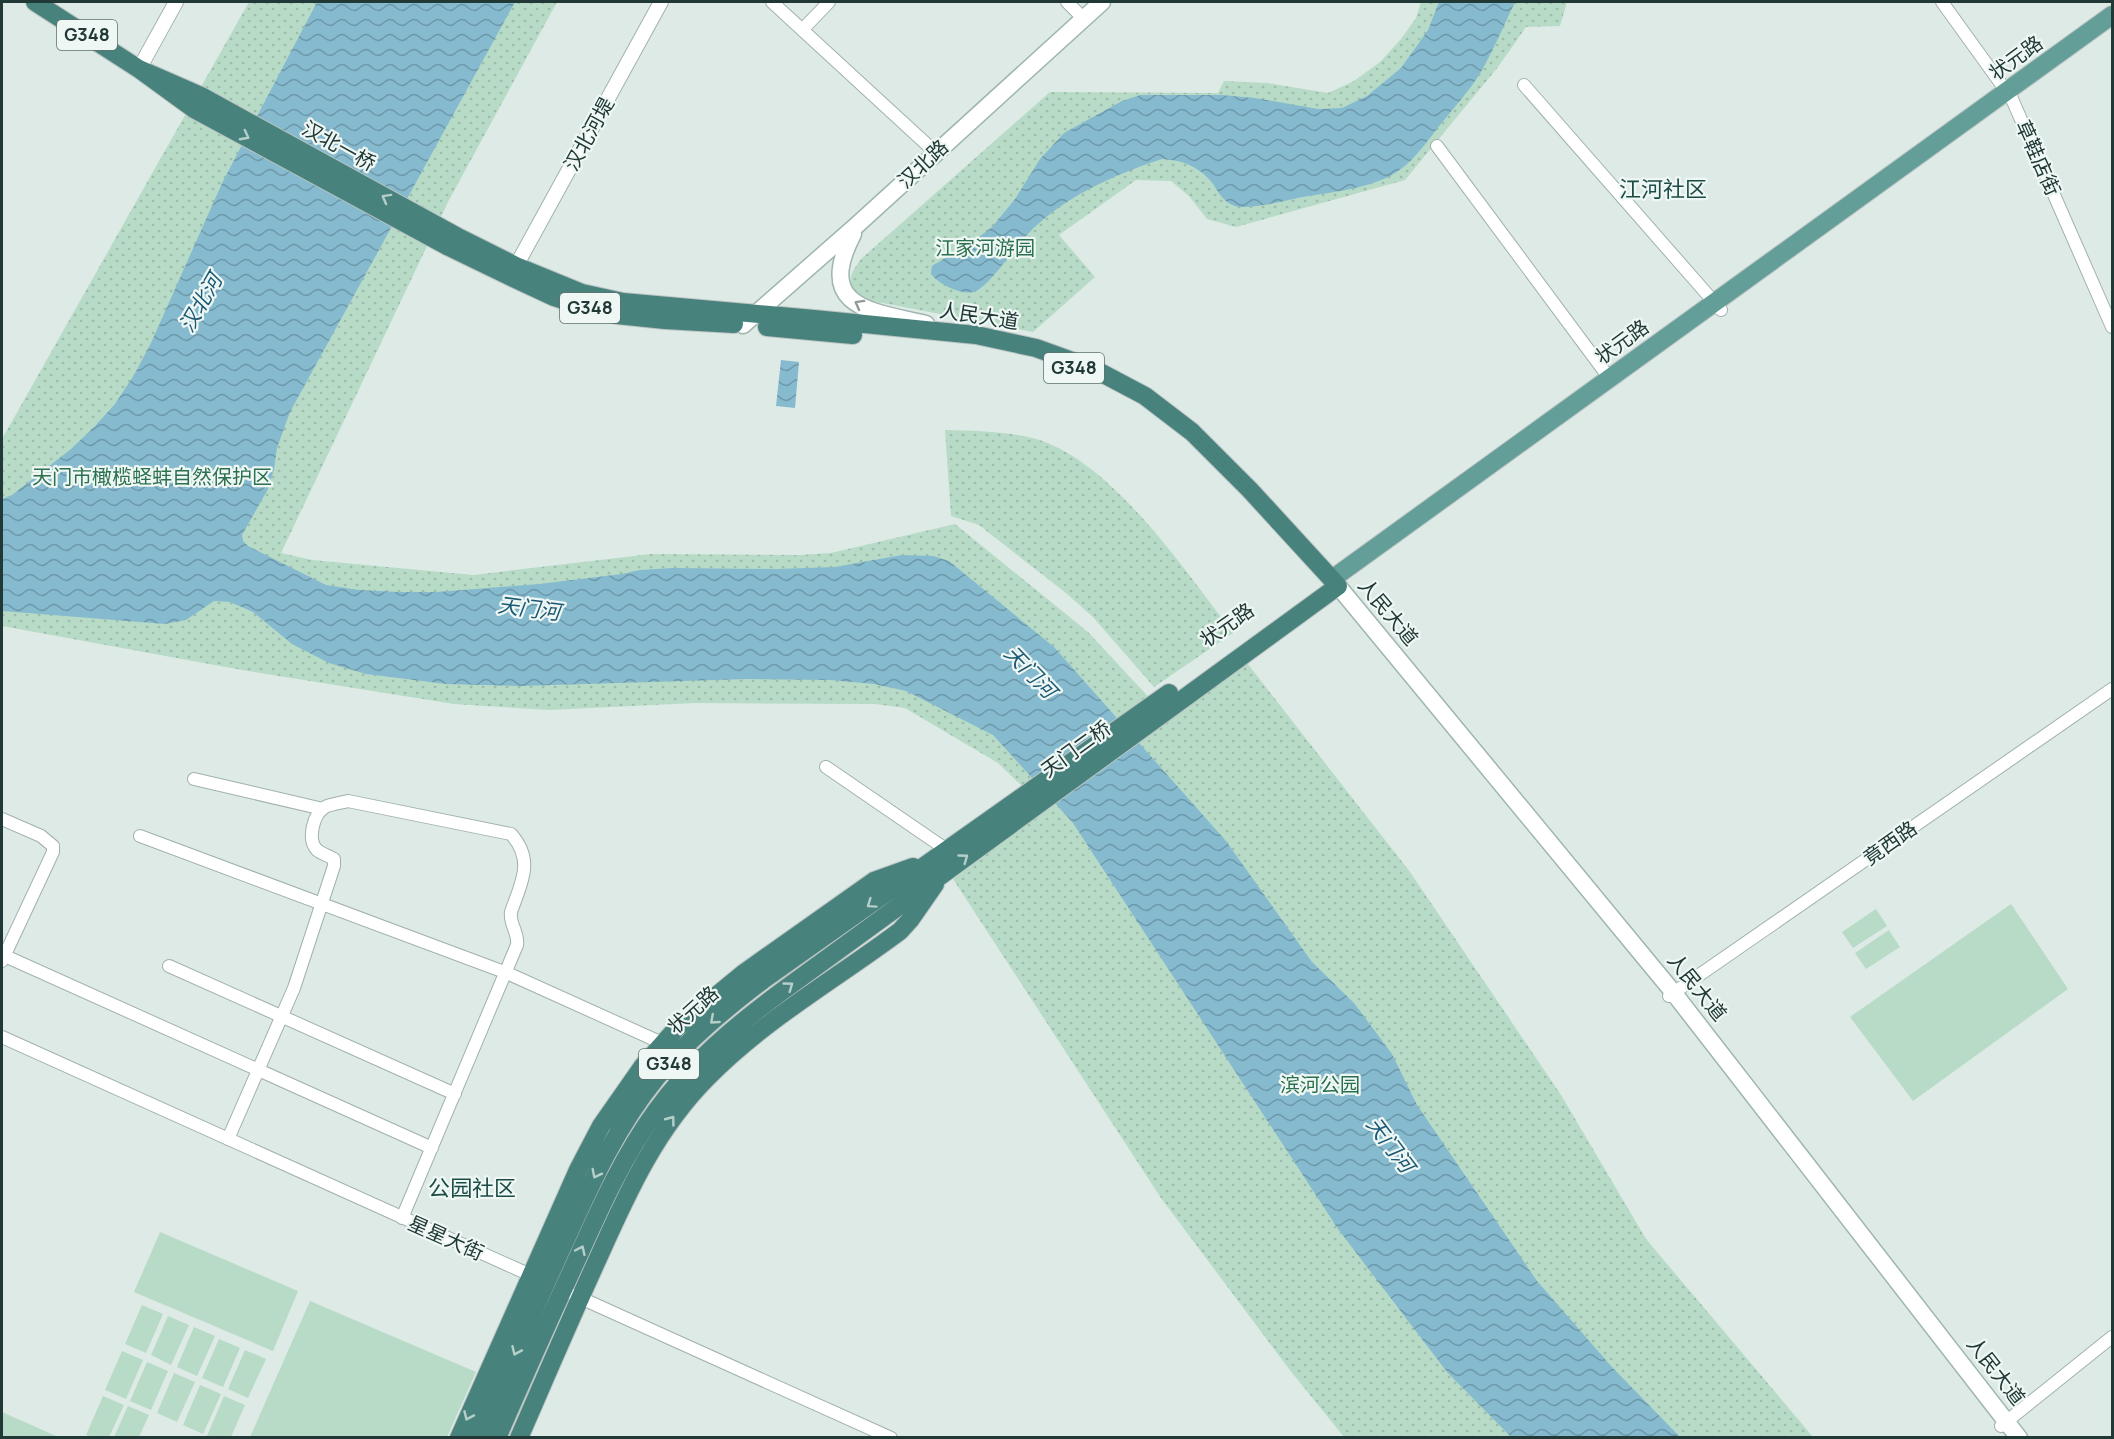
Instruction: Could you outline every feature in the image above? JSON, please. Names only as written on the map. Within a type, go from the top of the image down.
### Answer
[{"type":"highway","name":"G348","points":[[34,2],[138,69]]},
{"type":"highway","name":"汉北一桥","points":[[138,69],[452,241]]},
{"type":"highway","name":"人民大道","points":[[452,241],[561,286],[603,299],[997,349],[1032,355],[1092,375],[1146,403],[1189,437],[1331,585]]},
{"type":"highway","name":"人民大道","points":[[452,241],[543,292],[584,307],[617,315],[655,319],[749,319],[976,335],[1065,358],[1120,382],[1160,406],[1192,432],[1218,457],[1331,585]]},
{"type":"highway","name":"状元路","points":[[1160,707],[1331,585]]},
{"type":"highway","name":"天门二桥","points":[[1009,816],[1160,707]]},
{"type":"highway","name":"状元路","points":[[478,1437],[591,1184],[613,1143],[657,1077],[700,1032],[763,980],[1009,816]]},
{"type":"highway","name":"状元路","points":[[497,1437],[546,1283],[597,1215],[622,1164],[649,1136],[679,1082],[724,1037],[940,862]]},
{"type":"highway","points":[[459,1437],[546,1283],[582,1162],[613,1108],[662,1043],[693,1013],[724,988],[861,890],[886,876],[940,862]]},
{"type":"highway","points":[[613,1108],[613,1143]]},
{"type":"highway","points":[[519,1437],[620,1210],[649,1136]]},
{"type":"highway","points":[[597,1215],[620,1210]]},
{"type":"main road","name":"汉北路","points":[[749,319],[857,225],[1101,2]]},
{"type":"main road","name":"状元路","points":[[2010,95],[2112,15]]},
{"type":"main road","name":"状元路","points":[[1331,585],[2010,95],[2112,26]]},
{"type":"main road","points":[[857,225],[844,250],[840,274],[844,291],[849,298],[861,306],[880,313],[976,335]]},
{"type":"main road","name":"状元路","points":[[1331,585],[1610,379],[1718,306]]},
{"type":"main road","name":"人民大道","points":[[1331,585],[1670,994],[2005,1428],[2019,1437]]},
{"type":"street","points":[[138,69],[176,2]]},
{"type":"street","name":"汉北河堤","points":[[516,266],[661,2]]},
{"type":"street","points":[[772,2],[935,152]]},
{"type":"street","points":[[803,29],[829,2]]},
{"type":"street","points":[[1067,2],[1083,18]]},
{"type":"street","name":"草鞋店街","points":[[1942,2],[2010,95],[2112,327]]},
{"type":"street","points":[[1524,85],[1718,306]]},
{"type":"street","points":[[1437,146],[1610,379]]},
{"type":"street","name":"竟西路","points":[[1670,994],[2112,689]]},
{"type":"street","points":[[826,767],[940,862]]},
{"type":"street","points":[[194,778],[323,809]]},
{"type":"street","points":[[228,1139],[294,988],[334,866],[334,859],[318,850],[314,845],[312,837],[318,813],[323,809],[348,801],[511,834],[525,859],[526,868],[510,918],[518,938],[515,955],[402,1218]]},
{"type":"street","points":[[2,819],[41,836],[53,846],[53,852],[4,953],[432,1148]]},
{"type":"street","points":[[140,836],[507,973],[662,1043]]},
{"type":"street","points":[[169,966],[455,1094]]},
{"type":"street","name":"星星大街","points":[[2,1037],[891,1437]]},
{"type":"street","points":[[2005,1428],[2112,1337]]},
{"type":"green space","name":"天门市橄榄蛏蚌自然保护区","points":[[249,2],[557,2],[449,200],[281,553],[312,560],[473,575],[651,554],[800,555],[831,553],[955,524],[1088,632],[1170,720],[1247,663],[1410,872],[1561,1095],[1646,1239],[1813,1437],[1344,1437],[1289,1369],[1161,1198],[953,879],[1042,813],[1021,785],[998,763],[905,708],[875,704],[694,703],[549,710],[454,704],[242,670],[2,626],[2,439]]},
{"type":"green space","name":"江家河游园","points":[[1421,2],[1567,2],[1560,26],[1526,27],[1498,67],[1405,180],[1236,227],[1207,219],[1189,196],[1171,181],[1136,180],[1059,235],[1095,277],[1033,332],[862,299],[853,289],[851,275],[861,259],[1050,92],[1218,93],[1224,81],[1267,83],[1328,93],[1354,81],[1380,62],[1416,18]]},
{"type":"green space","points":[[945,430],[1025,436],[1064,451],[1092,470],[1145,521],[1233,633],[1154,687],[1093,617],[1066,593],[979,525],[951,516]]},
{"type":"green space","points":[[2011,904],[2068,989],[1913,1101],[1850,1017]]},
{"type":"green space","points":[[1876,909],[1887,926],[1853,948],[1842,932]]},
{"type":"green space","points":[[1889,930],[1900,947],[1866,969],[1855,953]]},
{"type":"green space","points":[[160,1232],[298,1291],[273,1351],[134,1292]]},
{"type":"green space","points":[[310,1301],[476,1372],[447,1437],[250,1437]]},
{"type":"green space","points":[[142,1305],[163,1314],[146,1353],[125,1344]]},
{"type":"green space","points":[[168,1316],[189,1325],[171,1365],[151,1355]]},
{"type":"green space","points":[[194,1327],[215,1336],[197,1376],[177,1367]]},
{"type":"green space","points":[[219,1339],[240,1348],[223,1387],[202,1378]]},
{"type":"green space","points":[[245,1350],[266,1359],[248,1398],[228,1389]]},
{"type":"green space","points":[[122,1351],[143,1360],[126,1399],[105,1390]]},
{"type":"green space","points":[[147,1362],[168,1371],[151,1410],[130,1401]]},
{"type":"green space","points":[[174,1373],[195,1382],[177,1422],[157,1413]]},
{"type":"green space","points":[[200,1385],[221,1394],[203,1434],[183,1425]]},
{"type":"green space","points":[[103,1396],[124,1405],[109,1437],[91,1437],[86,1435]]},
{"type":"green space","points":[[224,1396],[245,1405],[231,1437],[207,1436]]},
{"type":"green space","points":[[128,1406],[149,1415],[139,1437],[114,1437]]},
{"type":"green space","points":[[2,1412],[56,1436],[2,1437]]},
{"type":"water","name":"天门市橄榄蛏蚌自然保护区","points":[[317,2],[515,2],[290,412],[277,448],[268,489],[242,535],[243,541],[248,546],[326,585],[398,592],[437,592],[539,584],[640,570],[672,568],[835,567],[902,555],[933,556],[949,561],[1054,647],[1226,841],[1312,962],[1354,1003],[1392,1054],[1417,1105],[1537,1281],[1612,1367],[1680,1437],[1511,1437],[1447,1372],[1338,1229],[1073,823],[993,735],[906,691],[874,684],[830,680],[748,679],[521,686],[446,684],[366,674],[329,663],[292,644],[253,612],[230,602],[214,601],[186,620],[165,624],[2,611],[2,499],[12,495],[71,449],[115,404],[134,375],[151,343],[223,181]]},
{"type":"water","points":[[1439,2],[1515,2],[1476,80],[1416,155],[1392,175],[1371,184],[1349,189],[1241,207],[1231,205],[1225,200],[1208,178],[1197,169],[1177,161],[1162,159],[1107,180],[1055,210],[1026,236],[995,274],[976,291],[958,291],[939,282],[931,274],[932,266],[977,239],[993,226],[1015,199],[1040,159],[1064,133],[1122,101],[1140,95],[1221,95],[1255,98],[1318,109],[1342,108],[1367,96],[1401,68],[1428,30]]},
{"type":"water","points":[[781,360],[799,362],[795,408],[776,406]]},
{"type":"district","name":"江河社区","points":[[1663,189]]},
{"type":"district","name":"公园社区","points":[[472,1188]]},
{"type":"water label","name":"汉北河","points":[[201,303]]},
{"type":"water label","name":"天门河","points":[[529,609]]},
{"type":"water label","name":"天门河","points":[[1030,672]]},
{"type":"water label","name":"天门河","points":[[1390,1145]]},
{"type":"park label","name":"滨河公园","points":[[1320,1085]]}]
